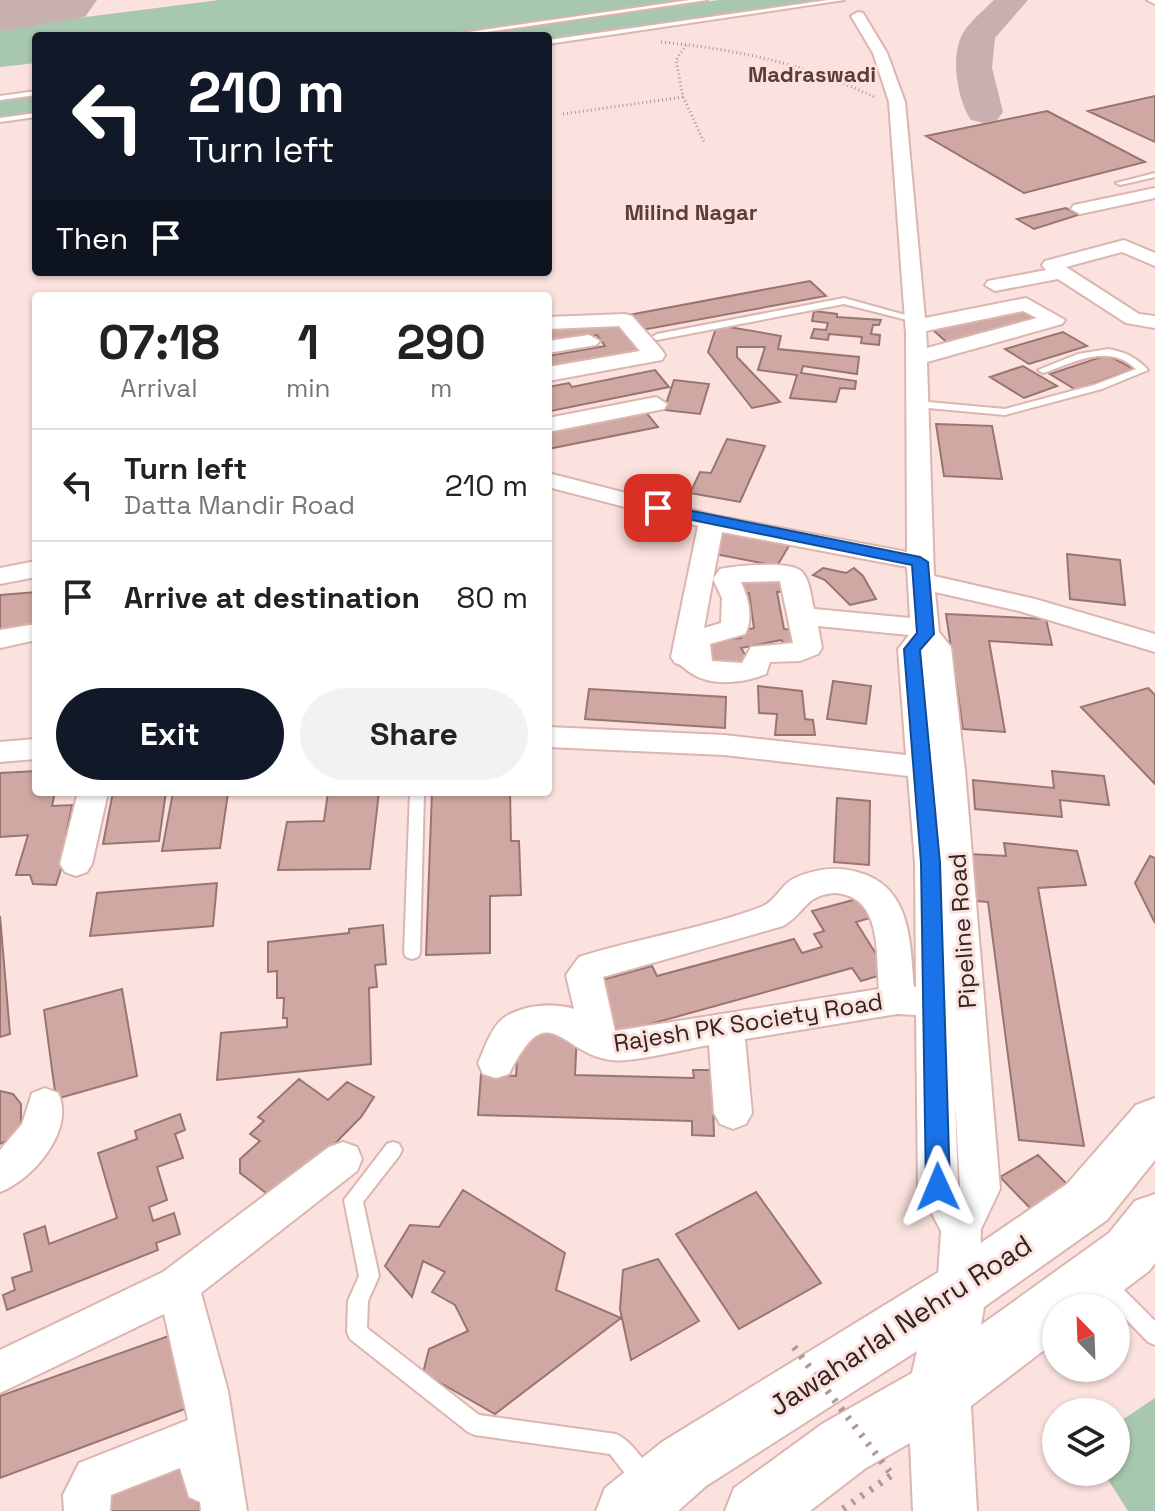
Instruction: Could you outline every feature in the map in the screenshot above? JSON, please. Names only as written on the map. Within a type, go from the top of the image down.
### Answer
[{"type":"main road","name":"Jawaharlal Nehru Road","points":[[640,1501],[684,1464],[958,1292],[1087,1202],[1155,1121]]},
{"type":"main road","points":[[757,1511],[844,1446],[939,1392],[1129,1252],[1155,1219]]},
{"type":"main road","name":"Pipeline Road","points":[[945,1511],[939,1392],[958,1292]]},
{"type":"street","name":"Pipeline Road","points":[[858,16],[880,53],[897,107],[910,253],[927,355],[917,404],[925,631],[912,649],[937,769],[951,1003],[938,1187],[961,1229],[958,1292]]},
{"type":"street","points":[[1080,209],[1155,193]]},
{"type":"street","points":[[1155,260],[1124,246],[1052,265],[1133,319],[1155,322]]},
{"type":"street","points":[[995,285],[1061,273]]},
{"type":"street","points":[[922,327],[1026,304],[1055,319],[927,355]]},
{"type":"street","points":[[552,323],[625,320],[654,355],[552,373]]},
{"type":"street","points":[[552,346],[589,341]]},
{"type":"street","points":[[552,424],[656,404]]},
{"type":"street","points":[[552,481],[921,571],[1155,643]]},
{"type":"street","points":[[683,667],[711,522]]},
{"type":"street","points":[[0,576],[32,570]]},
{"type":"street","points":[[786,573],[792,576],[803,616],[808,648],[800,652],[761,653],[756,658],[756,668],[748,672],[705,670],[698,665],[696,639],[735,628],[735,598],[726,579],[729,575],[786,573]]},
{"type":"street","points":[[0,594],[32,590]]},
{"type":"street","points":[[803,616],[925,631]]},
{"type":"street","points":[[0,639],[32,633]]},
{"type":"street","points":[[552,737],[724,745],[937,769]]},
{"type":"street","name":"Pipeline Road","points":[[937,769],[933,923],[951,1003]]},
{"type":"street","points":[[76,864],[92,796]]},
{"type":"street","points":[[600,1044],[583,975],[591,967],[771,917],[786,911],[795,894],[803,887],[839,879],[871,892],[884,905],[897,1000]]},
{"type":"street","points":[[886,917],[933,923]]},
{"type":"street","name":"Rajesh PK Society Road","points":[[496,1063],[519,1025],[553,1018],[566,1020],[600,1044],[613,1046],[897,1000],[951,1003]]},
{"type":"street","points":[[726,1028],[733,1113]]},
{"type":"street","points":[[0,1175],[33,1141],[45,1122],[45,1104]]},
{"type":"street","points":[[0,1372],[178,1286],[343,1159]]},
{"type":"street","points":[[178,1286],[206,1391],[224,1511]]},
{"type":"street","points":[[87,1511],[86,1495],[95,1479],[189,1442],[200,1451],[210,1511]]},
{"type":"lane","points":[[473,32],[704,0]]},
{"type":"lane","points":[[552,41],[841,0]]},
{"type":"lane","points":[[0,98],[32,94]]},
{"type":"lane","points":[[0,120],[32,116]]},
{"type":"lane","points":[[1120,183],[1155,175]]},
{"type":"lane","points":[[657,337],[844,301],[922,327]]},
{"type":"lane","points":[[917,404],[1005,412],[1098,387],[1143,370],[1129,360],[1102,350],[1043,370]]},
{"type":"lane","points":[[412,953],[417,796]]},
{"type":"lane","points":[[393,1150],[353,1200],[369,1276],[358,1301],[357,1332],[475,1425],[616,1444],[640,1501]]},
{"type":"lane","points":[[1097,1276],[1155,1335]]},
{"type":"path","points":[[648,41],[688,44],[758,56],[831,78],[897,107]]},
{"type":"path","points":[[688,44],[676,60],[683,97],[704,142]]},
{"type":"path","points":[[563,114],[683,97]]},
{"type":"path","points":[[794,1347],[892,1475],[843,1509]]},
{"type":"green space","points":[[219,0],[686,0],[457,32],[32,32],[32,63],[0,67],[0,28]]},
{"type":"green space","points":[[719,0],[824,0],[552,38],[552,32],[488,32]]},
{"type":"green space","points":[[32,96],[32,113],[0,117],[0,100]]},
{"type":"green space","points":[[1155,1398],[1155,1511],[1128,1511],[1112,1486],[1130,1486],[1130,1415]]},
{"type":"building","points":[[1155,96],[1155,142],[1088,111],[1133,101]]},
{"type":"building","points":[[1047,111],[1145,162],[1024,193],[926,136]]},
{"type":"building","points":[[1066,208],[1078,215],[1034,229],[1017,219]]},
{"type":"building","points":[[810,281],[826,296],[642,330],[629,315]]},
{"type":"building","points":[[1028,306],[1052,321],[952,347],[933,330]]},
{"type":"building","points":[[814,311],[837,314],[837,317],[881,320],[879,325],[873,325],[871,334],[880,335],[879,345],[861,343],[862,337],[829,334],[828,340],[811,338],[814,329],[826,330],[828,323],[812,321]]},
{"type":"building","points":[[619,320],[649,355],[552,370],[552,355],[605,346],[597,335],[552,342],[552,326]]},
{"type":"building","points":[[717,325],[781,336],[778,349],[859,357],[857,374],[803,366],[801,373],[856,381],[855,389],[840,388],[836,402],[790,398],[797,375],[758,370],[765,347],[737,347],[737,357],[780,402],[752,408],[708,352]]},
{"type":"building","points":[[1063,332],[1087,346],[1029,364],[1005,349]]},
{"type":"building","points":[[1107,355],[1134,369],[1076,390],[1050,374]]},
{"type":"building","points":[[1023,366],[1057,386],[1024,398],[990,377]]},
{"type":"building","points":[[655,370],[669,387],[552,411],[552,386],[569,383],[572,387]]},
{"type":"building","points":[[674,380],[709,384],[700,414],[664,410]]},
{"type":"building","points":[[644,410],[658,427],[552,448],[552,428]]},
{"type":"building","points":[[936,424],[992,426],[1002,479],[944,476]]},
{"type":"building","points":[[727,439],[765,446],[740,502],[690,493],[700,472],[711,473]]},
{"type":"building","points":[[721,526],[793,539],[777,566],[715,554]]},
{"type":"building","points":[[1067,554],[1120,560],[1125,605],[1070,599]]},
{"type":"building","points":[[823,568],[846,573],[854,568],[863,576],[876,599],[850,605],[825,580],[813,575]]},
{"type":"building","points":[[774,575],[791,591],[777,592],[784,629],[798,630],[793,650],[781,640],[741,648],[749,661],[749,668],[705,666],[698,641],[728,634],[730,639],[741,638],[741,631],[754,628],[749,593],[737,594],[730,578],[771,582]]},
{"type":"building","points":[[32,592],[32,630],[0,635],[0,595]]},
{"type":"building","points":[[946,614],[1046,619],[1052,645],[989,641],[1005,732],[963,729]]},
{"type":"building","points":[[833,681],[871,686],[866,724],[827,719]]},
{"type":"building","points":[[758,686],[802,691],[805,719],[813,720],[815,735],[775,735],[777,714],[759,713]]},
{"type":"building","points":[[1148,688],[1155,695],[1155,784],[1081,707]]},
{"type":"building","points":[[589,689],[726,697],[725,728],[585,719]]},
{"type":"building","points":[[32,771],[32,796],[54,796],[52,806],[72,805],[66,835],[72,835],[56,885],[33,884],[30,875],[16,875],[28,835],[0,837],[0,773]]},
{"type":"building","points":[[1052,771],[1104,776],[1109,805],[1060,800],[1062,817],[975,809],[973,780],[1054,788]]},
{"type":"building","points":[[112,796],[165,796],[159,841],[103,844]]},
{"type":"building","points":[[172,796],[228,796],[220,848],[162,851]]},
{"type":"building","points":[[327,796],[379,796],[370,869],[278,870],[287,822],[324,821]]},
{"type":"building","points":[[432,796],[510,796],[511,841],[519,841],[521,895],[490,896],[490,953],[426,955]]},
{"type":"building","points":[[837,798],[870,801],[869,865],[834,862]]},
{"type":"building","points":[[1004,843],[1077,851],[1086,885],[1038,888],[1084,1146],[1019,1140],[988,902],[976,901],[971,854],[1006,856]]},
{"type":"building","points":[[1150,856],[1155,858],[1155,923],[1135,883]]},
{"type":"building","points":[[217,883],[213,926],[90,936],[97,893]]},
{"type":"building","points":[[857,899],[870,918],[856,922],[888,973],[861,981],[852,968],[618,1033],[595,982],[652,966],[657,976],[794,939],[802,953],[822,947],[814,934],[824,931],[812,911]]},
{"type":"building","points":[[0,916],[10,1034],[0,1037]]},
{"type":"building","points":[[383,925],[386,964],[375,965],[377,987],[369,988],[371,1064],[217,1080],[221,1033],[287,1027],[287,1018],[283,1018],[284,998],[277,998],[277,971],[268,972],[268,942],[349,933],[349,929]]},
{"type":"building","points":[[122,989],[137,1076],[56,1099],[44,1010]]},
{"type":"building","points":[[519,1032],[577,1034],[575,1075],[694,1078],[693,1070],[712,1070],[714,1136],[692,1135],[692,1121],[478,1115],[481,1074],[516,1076]]},
{"type":"building","points":[[299,1079],[328,1100],[347,1082],[374,1097],[361,1117],[275,1200],[240,1173],[240,1159],[260,1141],[250,1134],[264,1121],[258,1117]]},
{"type":"building","points":[[0,1091],[13,1094],[21,1104],[21,1126],[10,1139],[0,1144]]},
{"type":"building","points":[[180,1114],[185,1130],[175,1134],[183,1158],[157,1167],[167,1200],[149,1207],[153,1221],[174,1213],[180,1234],[156,1243],[158,1250],[7,1310],[3,1295],[15,1290],[12,1278],[32,1271],[24,1234],[45,1226],[49,1244],[117,1218],[98,1153],[137,1139],[135,1131]]},
{"type":"building","points":[[1038,1155],[1069,1186],[1032,1210],[1000,1177]]},
{"type":"building","points":[[463,1190],[565,1253],[556,1290],[621,1318],[495,1414],[423,1373],[429,1349],[468,1331],[455,1305],[432,1292],[445,1272],[423,1261],[412,1297],[385,1266],[410,1225],[439,1227]]},
{"type":"building","points":[[756,1192],[821,1283],[739,1329],[676,1234]]},
{"type":"building","points":[[658,1259],[699,1321],[631,1360],[620,1309],[623,1270]]},
{"type":"building","points":[[174,1334],[190,1407],[0,1478],[0,1396]]},
{"type":"building","points":[[188,1452],[200,1511],[99,1511],[95,1487]]},
{"type":"taxiway","points":[[984,112],[974,68],[978,36],[1012,0]]},
{"type":"runway","points":[[0,7],[57,0]]},
{"type":"district","name":"Madraswadi","points":[[812,74]]},
{"type":"district","name":"Milind Nagar","points":[[691,212]]},
{"type":"route","points":[[658,508],[711,522],[920,562],[925,634],[912,649],[931,863],[938,1187]]}]
